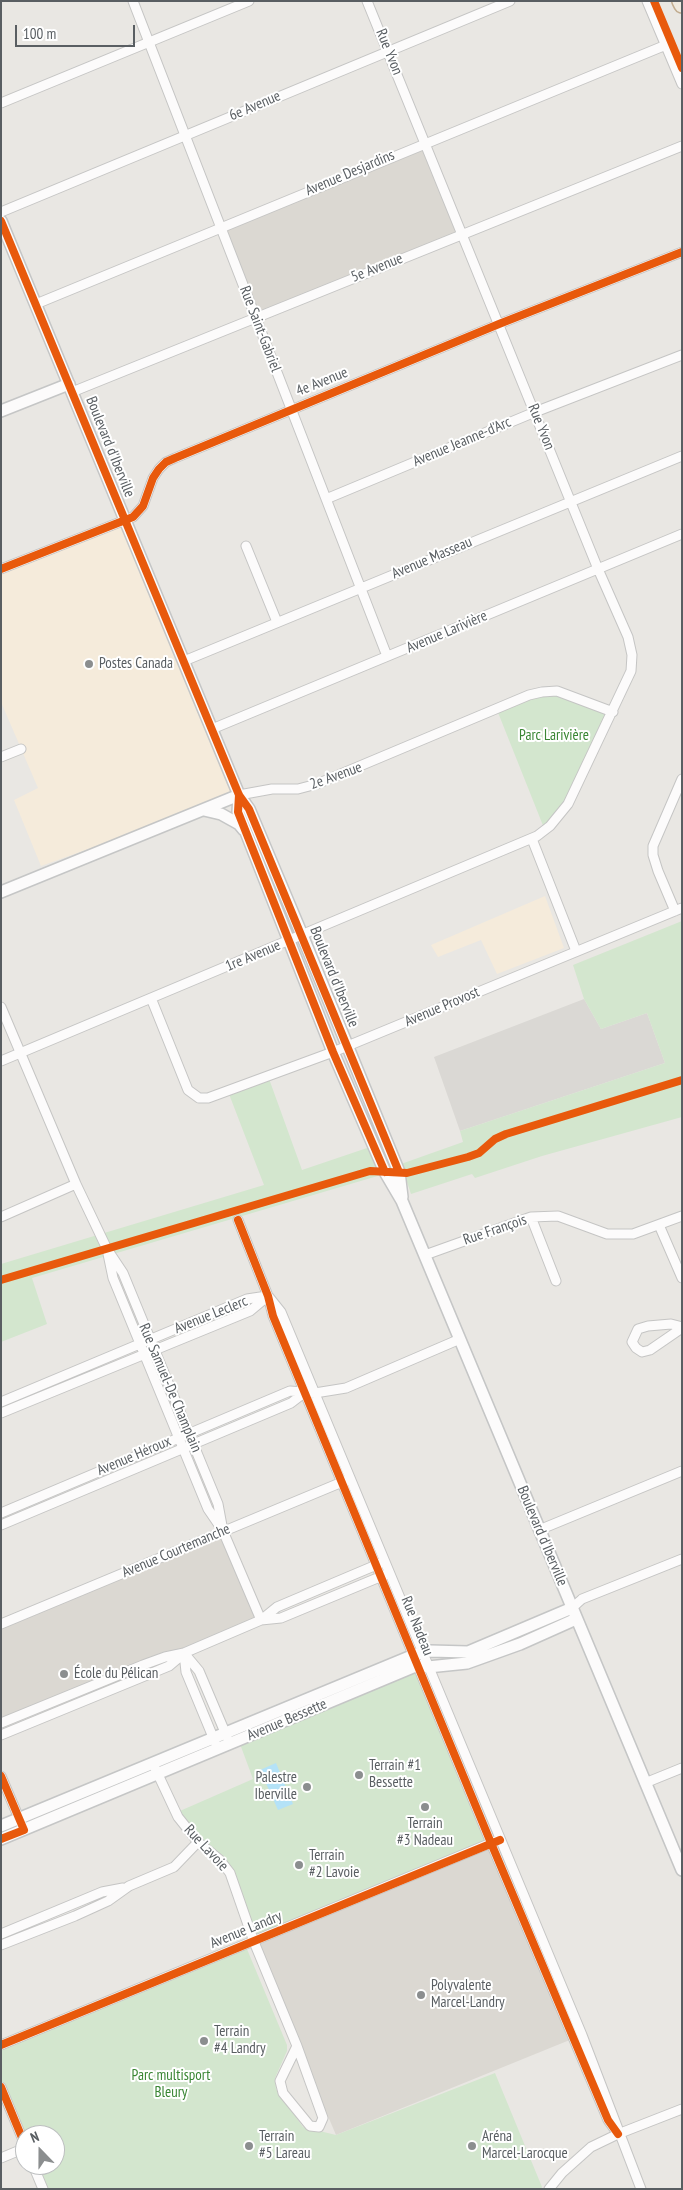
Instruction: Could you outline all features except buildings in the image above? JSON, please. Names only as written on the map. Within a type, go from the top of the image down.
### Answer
[{"type":"highway","points":[[680,1],[682,5]]},
{"type":"street","name":"Rue Saint-Gabriel","points":[[133,1],[387,656]]},
{"type":"street","points":[[1,103],[249,1]]},
{"type":"street","name":"Rue Yvon","points":[[368,1],[598,569],[628,637],[632,655],[631,670],[613,712],[568,804],[550,826],[532,839]]},
{"type":"street","name":"6e Avenue","points":[[1,212],[510,1]]},
{"type":"street","points":[[648,1],[682,84]]},
{"type":"street","name":"Avenue Desjardins","points":[[36,304],[425,142],[666,45]]},
{"type":"street","name":"5e Avenue","points":[[1,411],[70,388],[256,318],[682,146]]},
{"type":"street","name":"Boulevard d'Iberville","points":[[1,221],[239,796],[249,810],[399,1172],[402,1201]]},
{"type":"street","name":"4e Avenue","points":[[1,569],[133,517],[143,506],[153,478],[166,462],[499,324],[682,252]]},
{"type":"street","name":"Avenue Jeanne-d'Arc","points":[[326,499],[535,412],[682,355]]},
{"type":"street","name":"Avenue Masseau","points":[[184,662],[571,500],[682,456]]},
{"type":"street","name":"Avenue Larivière","points":[[212,729],[682,534]]},
{"type":"street","points":[[246,546],[277,622]]},
{"type":"street","name":"2e Avenue","points":[[1,892],[239,796],[272,789],[298,789],[317,784],[529,695],[557,691],[613,712]]},
{"type":"street","points":[[1,757],[21,750]]},
{"type":"street","points":[[678,909],[658,871],[653,846],[682,779]]},
{"type":"street","name":"Boulevard d'Iberville","points":[[239,796],[238,812],[333,1052],[385,1172],[402,1201],[682,1870]]},
{"type":"street","points":[[204,810],[221,814],[239,824],[247,835]]},
{"type":"street","points":[[532,839],[576,951]]},
{"type":"street","name":"1re Avenue","points":[[1,1061],[532,839]]},
{"type":"street","name":"Avenue Provost","points":[[151,998],[188,1090],[199,1098],[208,1098],[333,1052],[678,909]]},
{"type":"street","name":"Rue Samuel-De Champlain","points":[[1,1006],[76,1184],[107,1249],[123,1273],[218,1504],[223,1531]]},
{"type":"street","points":[[1,1217],[76,1184]]},
{"type":"street","name":"Rue François","points":[[425,1255],[531,1217],[558,1216],[607,1234],[633,1234],[682,1216]]},
{"type":"street","points":[[531,1217],[556,1281]]},
{"type":"street","points":[[238,1220],[268,1296]]},
{"type":"street","points":[[659,1225],[682,1278]]},
{"type":"street","name":"Rue Samuel-De Champlain","points":[[107,1249],[113,1278],[178,1437],[208,1509],[223,1531],[261,1620]]},
{"type":"street","name":"Avenue Leclerc","points":[[1,1402],[247,1299],[268,1296]]},
{"type":"street","name":"Avenue Leclerc","points":[[1,1413],[250,1311],[268,1296]]},
{"type":"street","name":"Rue Nadeau","points":[[268,1296],[273,1316],[304,1393],[346,1480],[602,2096],[615,2118],[618,2134],[641,2189]]},
{"type":"street","name":"Rue Nadeau","points":[[268,1296],[281,1312],[315,1393],[346,1480]]},
{"type":"street","points":[[671,1324],[682,1327],[650,1350],[642,1352],[632,1342],[638,1329],[648,1326],[671,1324]]},
{"type":"street","name":"Avenue Héroux","points":[[1,1512],[290,1391],[315,1393],[346,1388],[460,1339]]},
{"type":"street","points":[[71,1372],[75,1383]]},
{"type":"street","name":"Avenue Héroux","points":[[1,1525],[291,1403],[304,1393]]},
{"type":"street","points":[[539,1530],[682,1471]]},
{"type":"street","name":"Avenue Courtemanche","points":[[1,1624],[346,1480]]},
{"type":"street","points":[[48,1493],[53,1504]]},
{"type":"street","points":[[574,1614],[582,1599],[682,1559]]},
{"type":"street","points":[[1,1723],[165,1657],[184,1653],[261,1620],[277,1607],[381,1563]]},
{"type":"street","points":[[261,1620],[281,1618],[385,1574]]},
{"type":"street","name":"Avenue Bessette","points":[[155,1769],[230,1745],[421,1660],[430,1651],[468,1652],[515,1632],[574,1614]]},
{"type":"street","name":"Avenue Bessette","points":[[1,1839],[21,1824],[155,1769],[220,1736],[421,1660],[467,1663],[520,1644],[574,1614]]},
{"type":"street","points":[[515,1632],[520,1644]]},
{"type":"street","points":[[1,1735],[168,1666],[184,1653]]},
{"type":"street","points":[[184,1653],[199,1671],[220,1736],[218,1750]]},
{"type":"street","points":[[220,1736],[230,1745]]},
{"type":"street","points":[[645,1783],[682,1768]]},
{"type":"street","name":"Rue Lavoie","points":[[155,1769],[178,1818],[198,1842],[220,1860],[230,1872],[254,1942],[297,2046],[323,2118],[319,2127],[310,2126],[283,2093],[280,2081],[297,2046]]},
{"type":"street","points":[[1,1776],[21,1824]]},
{"type":"street","name":"Avenue Bessette","points":[[1,1826],[21,1824]]},
{"type":"street","name":"Avenue Landry","points":[[1,2045],[496,1841]]},
{"type":"street","points":[[1,1934],[102,1892],[129,1886],[174,1867],[198,1842]]},
{"type":"street","points":[[1,1945],[108,1901],[129,1886]]},
{"type":"street","points":[[1,2087],[16,2125]]},
{"type":"street","points":[[549,2189],[577,2158],[591,2147],[618,2134],[682,2109]]},
{"type":"street","points":[[1,2158],[15,2151]]},
{"type":"street","points":[[37,2175],[43,2189]]},
{"type":"shaded area","points":[[425,142],[462,233],[256,318],[221,227]]},
{"type":"shaded area","points":[[121,526],[239,795],[41,866],[14,800],[38,788],[1,702],[1,574]]},
{"type":"shaded area","points":[[545,896],[564,948],[497,974],[481,940],[438,957],[431,945]]},
{"type":"shaded area","points":[[584,999],[601,1029],[647,1013],[665,1063],[460,1131],[434,1057]]},
{"type":"shaded area","name":"École du Pélican","points":[[223,1531],[261,1620],[1,1724],[1,1624]]},
{"type":"shaded area","name":"Polyvalente Marcel-Landry","points":[[500,1840],[582,2035],[336,2135],[254,1942]]},
{"type":"green space","name":"Parc Larivière","points":[[549,691],[613,712],[585,774],[546,833],[497,710]]},
{"type":"green space","points":[[682,921],[682,1117],[542,1156],[475,1178],[472,1174],[411,1194],[401,1164],[463,1142],[460,1131],[665,1063],[647,1013],[601,1029],[584,999],[573,965]]},
{"type":"green space","points":[[268,1076],[302,1170],[370,1147],[381,1175],[32,1278],[47,1324],[1,1342],[1,1264],[264,1185],[229,1094]]},
{"type":"green space","points":[[418,1665],[491,1843],[258,1936],[232,1874],[173,1814],[253,1779],[240,1744]]},
{"type":"green space","name":"Parc multisport Bleury","points":[[244,1942],[287,2045],[287,2051],[275,2078],[276,2089],[303,2127],[336,2135],[495,2073],[542,2187],[541,2189],[44,2189],[38,2175],[65,2175],[65,2125],[20,2125],[1,2085],[1,2043]]},
{"type":"water","points":[[276,1763],[293,1804],[278,1810],[260,1770]]},
{"type":"cycle path","points":[[654,1],[682,68]]},
{"type":"cycle path","points":[[1,221],[239,795],[249,809],[399,1172]]},
{"type":"cycle path","points":[[1,569],[133,517],[143,506],[153,478],[166,462],[499,324],[682,252]]},
{"type":"cycle path","points":[[239,795],[238,812],[333,1052],[385,1172]]},
{"type":"cycle path","points":[[1,1280],[370,1171],[407,1173],[468,1157],[479,1153],[495,1139],[506,1134],[682,1080]]},
{"type":"cycle path","points":[[238,1220],[268,1296],[273,1316],[491,1843],[608,2120],[618,2134]]},
{"type":"cycle path","points":[[1,1776],[24,1830],[1,1839]]},
{"type":"cycle path","points":[[1,2045],[500,1840]]},
{"type":"cycle path","points":[[1,2087],[17,2125]]},
{"type":"place","name":"Postes Canada","points":[[89,664]]},
{"type":"place","name":"École du Pélican","points":[[64,1674]]},
{"type":"place","name":"Terrain #1 Bessette","points":[[359,1775]]},
{"type":"place","name":"Palestre Iberville","points":[[307,1787]]},
{"type":"place","name":"Terrain #3 Nadeau","points":[[425,1807]]},
{"type":"place","name":"Terrain #2 Lavoie","points":[[299,1865]]},
{"type":"place","name":"Polyvalente Marcel-Landry","points":[[421,1995]]},
{"type":"place","name":"Terrain #4 Landry","points":[[204,2041]]},
{"type":"place","name":"Terrain #5 Lareau","points":[[249,2146]]},
{"type":"place","name":"Aréna Marcel-Larocque","points":[[472,2146]]}]
